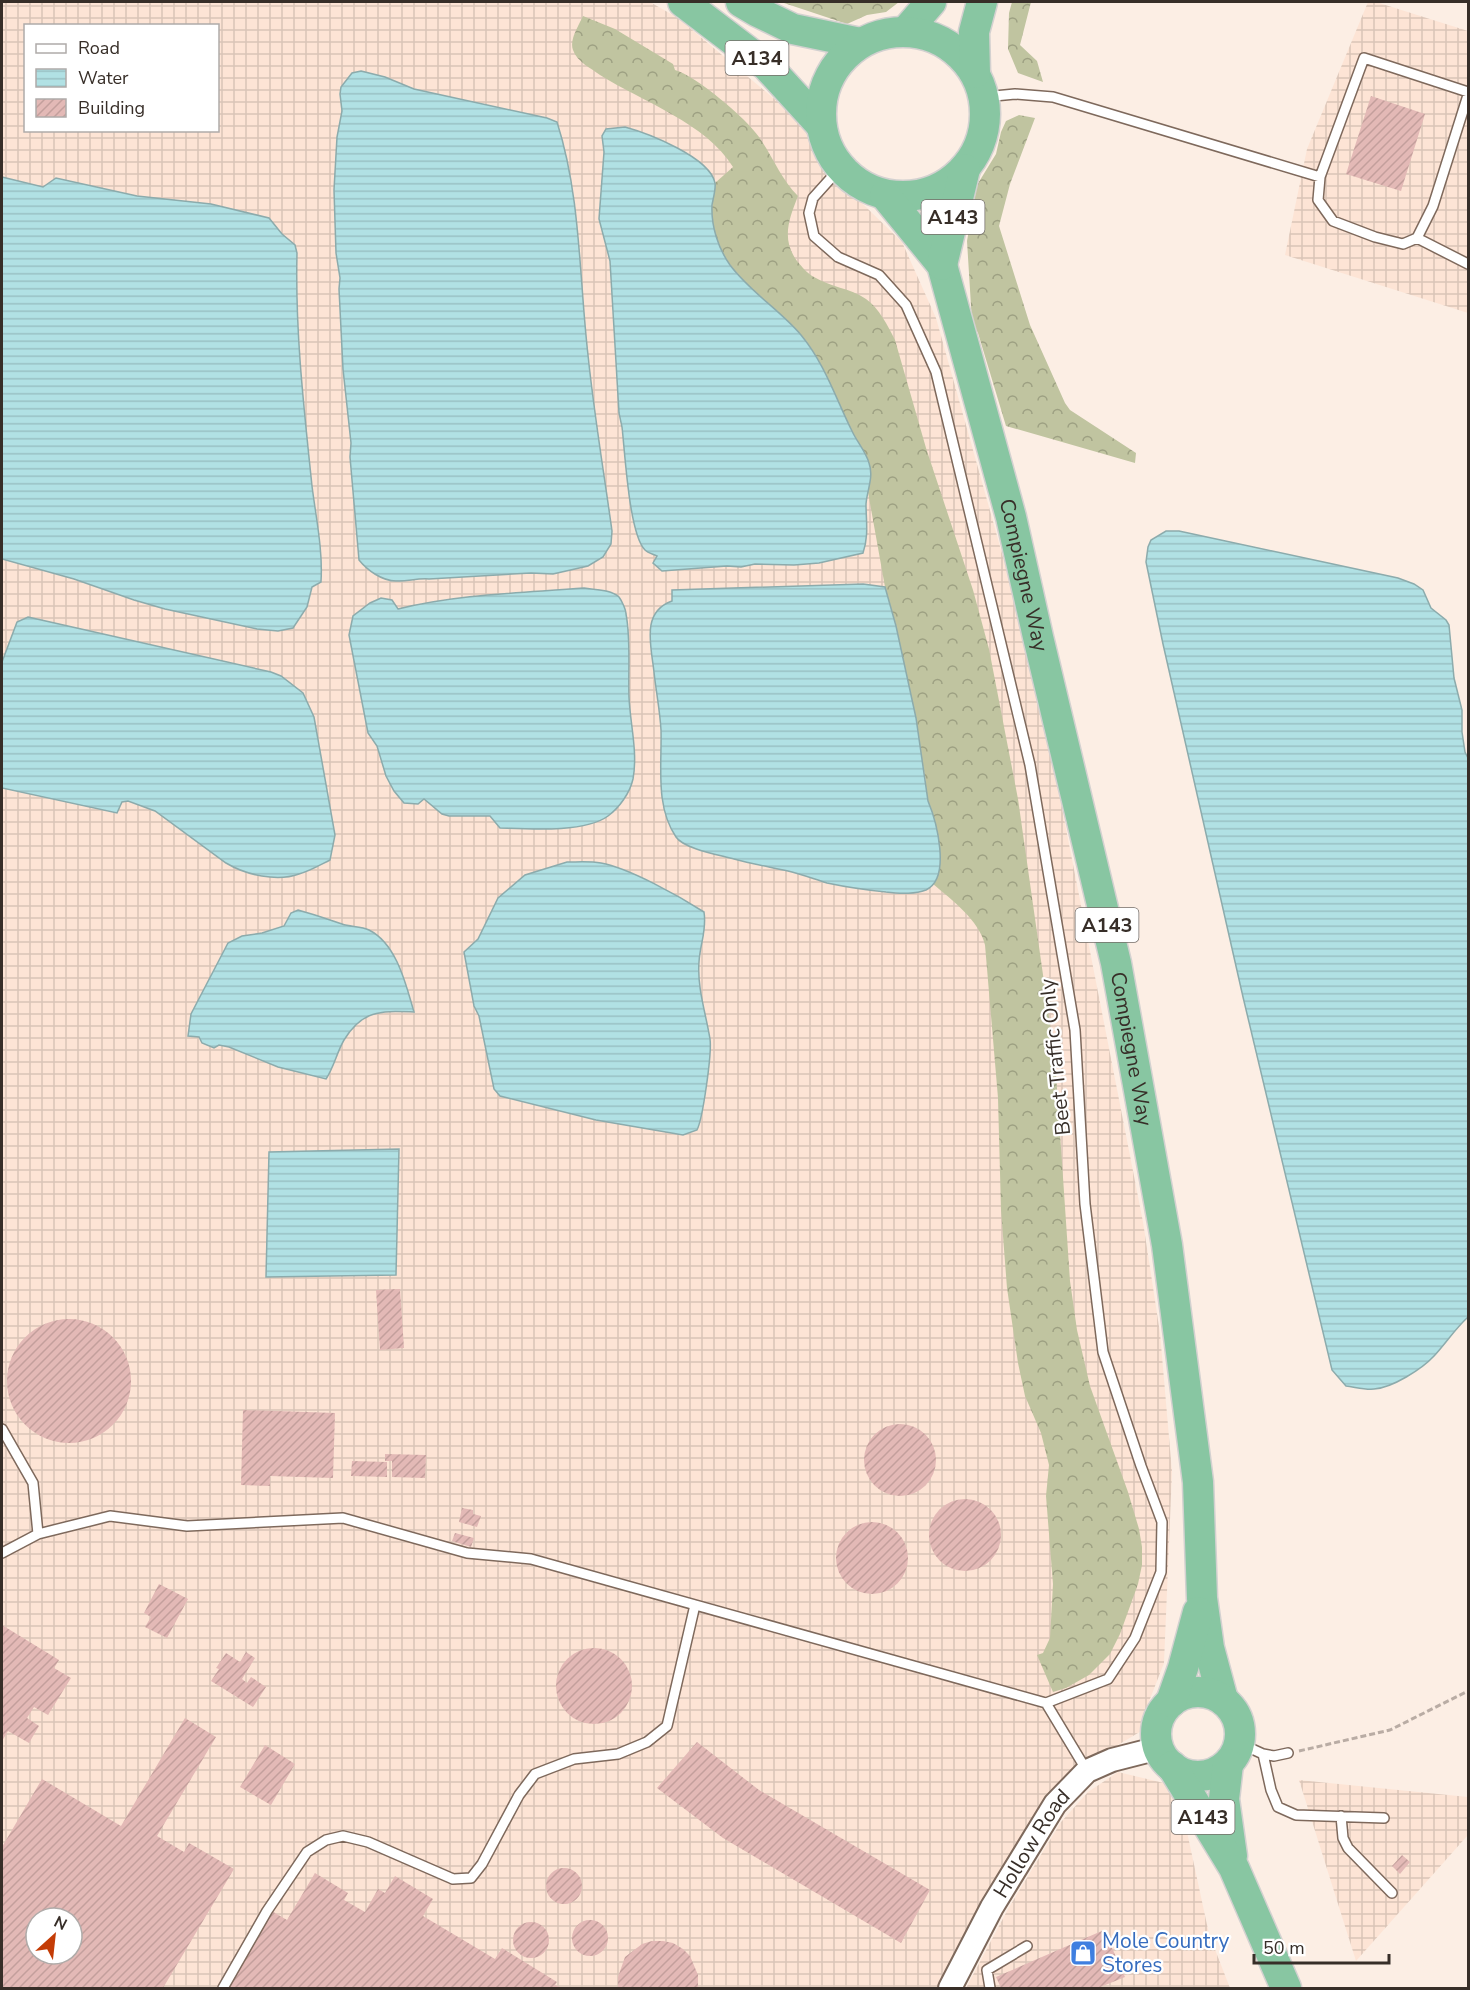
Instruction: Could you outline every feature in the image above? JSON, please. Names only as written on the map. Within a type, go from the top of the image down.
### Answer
[{"type":"highway","name":"A134","points":[[683,2],[767,66],[821,125]]},
{"type":"highway","name":"A134","points":[[741,2],[794,29],[860,43]]},
{"type":"highway","points":[[906,31],[931,2]]},
{"type":"highway","points":[[979,85],[957,52],[933,37],[906,31],[882,34],[860,43],[841,58],[828,78],[821,101],[821,125],[828,148],[840,168],[861,185],[885,195],[907,196],[928,193],[948,183],[965,169],[978,148],[985,123],[974,32],[982,2]]},
{"type":"highway","name":"Compiegne Way","points":[[942,265],[965,169]]},
{"type":"highway","name":"Compiegne Way","points":[[885,195],[942,265],[1011,517],[1116,963],[1167,1245],[1198,1482],[1202,1598],[1209,1647],[1223,1700]]},
{"type":"highway","name":"Compiegne Way","points":[[1171,1702],[1202,1598]]},
{"type":"highway","points":[[1197,1692],[1210,1694],[1223,1700],[1232,1708],[1238,1719],[1243,1754],[1218,1771],[1207,1775],[1194,1776],[1182,1773],[1165,1757],[1156,1735],[1163,1711],[1171,1702],[1183,1695],[1197,1692]]},
{"type":"highway","name":"A143","points":[[1234,1868],[1224,1799],[1243,1754]]},
{"type":"highway","name":"A143","points":[[1165,1757],[1234,1868],[1286,1989]]},
{"type":"street","name":"Hollow Road","points":[[950,1989],[992,1907],[1055,1804],[1087,1772],[1112,1760],[1165,1757]]},
{"type":"lane","points":[[1364,58],[1468,94],[1433,206],[1417,238],[1403,244],[1375,237],[1333,221],[1318,200],[1320,177],[1364,58]]},
{"type":"lane","points":[[979,85],[1014,94],[1053,97],[1320,177]]},
{"type":"lane","name":"Beet Traffic Only","points":[[840,168],[813,198],[809,213],[814,236],[838,257],[879,276],[906,305],[936,372],[1030,765],[1075,1030],[1086,1204],[1103,1352],[1162,1522],[1161,1572],[1135,1638],[1108,1679],[1046,1703]]},
{"type":"lane","points":[[1417,238],[1468,264]]},
{"type":"lane","points":[[2,1429],[33,1483],[38,1534]]},
{"type":"lane","points":[[2,1553],[38,1534],[110,1516],[186,1526],[343,1518],[467,1553],[531,1559],[1046,1703],[1087,1772]]},
{"type":"lane","points":[[223,1989],[267,1911],[308,1852],[326,1840],[343,1836],[368,1842],[453,1879],[471,1878],[482,1864],[519,1795],[535,1774],[574,1759],[618,1754],[647,1742],[667,1726],[695,1605]]},
{"type":"lane","points":[[1243,1754],[1274,1756],[1288,1753]]},
{"type":"lane","points":[[1243,1754],[1271,1791],[1278,1807],[1296,1815],[1384,1818]]},
{"type":"lane","points":[[1341,1816],[1343,1838],[1348,1848],[1392,1893]]},
{"type":"lane","points":[[990,1989],[987,1970],[1027,1946]]},
{"type":"path","points":[[1288,1753],[1390,1730],[1468,1691]]},
{"type":"shaded area","points":[[2,2],[650,2],[678,18],[815,133],[834,176],[902,242],[936,318],[1010,582],[1052,757],[1143,1222],[1160,1333],[1172,1472],[1164,1663],[1148,1704],[1143,1730],[1063,1778],[980,1908],[937,1988],[2,1988]]},
{"type":"shaded area","points":[[1368,2],[1376,2],[1468,31],[1468,313],[1285,255],[1307,149]]},
{"type":"shaded area","points":[[1118,1772],[1168,1784],[1181,1804],[1209,1934],[1230,1988],[966,1988],[1008,1909],[1061,1822],[1088,1792]]},
{"type":"shaded area","points":[[1299,1780],[1468,1797],[1468,1835],[1356,1961]]},
{"type":"green space","points":[[781,2],[899,2],[886,12],[867,15],[847,24]]},
{"type":"green space","points":[[1012,2],[1031,2],[1020,45],[1037,61],[1043,82],[1018,73],[1008,49],[1009,13]]},
{"type":"green space","points":[[583,16],[615,29],[673,64],[675,70],[707,89],[753,129],[798,196],[788,229],[789,245],[797,261],[814,277],[866,299],[883,318],[895,340],[926,448],[973,590],[989,649],[1018,799],[1055,1059],[1070,1281],[1077,1330],[1090,1386],[1128,1492],[1142,1547],[1142,1565],[1138,1584],[1120,1634],[1110,1654],[1089,1675],[1066,1688],[1053,1692],[1037,1655],[1043,1653],[1050,1638],[1053,1584],[1046,1496],[1049,1465],[1041,1433],[1025,1396],[1007,1288],[1001,1210],[998,1098],[985,945],[971,919],[933,884],[940,853],[927,797],[896,625],[885,587],[868,492],[869,466],[813,351],[801,335],[740,277],[727,261],[718,243],[712,224],[715,183],[733,167],[707,138],[690,126],[600,75],[581,61],[573,50],[572,42]]},
{"type":"green space","points":[[1019,115],[1035,118],[1010,184],[999,226],[1030,325],[1070,410],[1136,453],[1135,463],[1006,426],[978,333],[972,322],[967,241],[977,185],[996,154],[1006,121]]},
{"type":"water","points":[[361,71],[385,77],[414,89],[557,122],[565,150],[575,208],[590,377],[612,531],[611,544],[603,557],[588,566],[553,574],[531,573],[391,581],[380,577],[359,560],[343,369],[334,190],[337,137],[342,111],[341,87],[352,73]]},
{"type":"water","points":[[625,127],[690,155],[711,173],[715,183],[712,205],[714,229],[730,265],[747,284],[793,326],[817,358],[866,455],[870,468],[871,478],[866,504],[867,534],[863,553],[819,563],[755,564],[741,567],[662,571],[653,563],[657,556],[646,551],[640,541],[631,511],[619,413],[610,261],[599,219],[604,152],[602,136],[606,129]]},
{"type":"water","points":[[2,177],[43,187],[56,178],[137,196],[211,204],[269,218],[295,245],[301,370],[320,546],[321,582],[312,587],[307,607],[293,628],[278,631],[257,629],[165,609],[74,579],[2,559]]},
{"type":"water","points":[[1166,531],[1179,531],[1398,578],[1423,590],[1431,608],[1449,625],[1454,678],[1462,710],[1462,732],[1468,758],[1468,1317],[1429,1361],[1406,1377],[1381,1388],[1346,1386],[1332,1370],[1243,997],[1146,562],[1151,540]]},
{"type":"water","points":[[863,584],[885,587],[896,626],[916,718],[928,801],[938,834],[940,862],[934,884],[921,892],[911,893],[849,887],[712,853],[680,841],[669,825],[662,799],[660,723],[650,641],[652,621],[662,606],[672,601],[672,590]]},
{"type":"water","points":[[584,588],[607,591],[619,597],[626,612],[628,624],[629,697],[635,758],[632,784],[620,804],[612,813],[598,821],[571,828],[540,829],[500,828],[490,816],[449,816],[442,814],[424,799],[418,804],[404,803],[386,776],[377,746],[368,733],[349,635],[353,616],[381,598],[392,600],[398,609],[467,597]]},
{"type":"water","points":[[28,617],[271,672],[281,676],[303,693],[314,717],[335,835],[330,860],[290,876],[262,876],[226,863],[155,811],[128,801],[122,802],[117,813],[2,788],[2,662],[17,622]]},
{"type":"water","points":[[567,862],[597,862],[612,866],[639,876],[704,912],[705,925],[699,972],[710,1046],[704,1100],[697,1130],[683,1135],[596,1120],[500,1096],[494,1089],[464,952],[478,939],[498,898],[525,875]]},
{"type":"water","points":[[298,910],[366,929],[379,936],[399,966],[414,1012],[383,1012],[358,1022],[344,1040],[326,1079],[278,1067],[229,1047],[219,1045],[214,1048],[202,1043],[199,1037],[188,1036],[191,1014],[228,943],[242,936],[284,926],[291,913]]},
{"type":"water","points":[[399,1149],[396,1275],[266,1277],[269,1152]]},
{"type":"building","points":[[1371,96],[1425,114],[1401,191],[1346,174]]},
{"type":"building","points":[[400,1289],[404,1348],[380,1350],[376,1290]]},
{"type":"building","points":[[69,1319],[93,1324],[113,1337],[126,1357],[131,1381],[126,1405],[113,1425],[93,1438],[69,1443],[45,1438],[25,1425],[12,1405],[7,1381],[12,1357],[25,1337],[45,1324]]},
{"type":"building","points":[[243,1410],[335,1413],[333,1478],[270,1476],[270,1486],[241,1485]]},
{"type":"building","points":[[900,1424],[914,1427],[926,1434],[933,1446],[936,1460],[933,1474],[926,1486],[914,1493],[900,1496],[886,1493],[874,1486],[867,1474],[864,1460],[867,1446],[874,1434],[886,1427]]},
{"type":"building","points":[[385,1454],[426,1455],[425,1478],[392,1477],[392,1461],[385,1461]]},
{"type":"building","points":[[352,1461],[387,1462],[387,1477],[351,1476]]},
{"type":"building","points":[[965,1499],[985,1505],[995,1515],[1001,1535],[995,1555],[985,1565],[965,1571],[945,1565],[935,1555],[929,1535],[935,1515],[945,1505]]},
{"type":"building","points":[[462,1508],[473,1510],[473,1514],[481,1516],[477,1527],[459,1522]]},
{"type":"building","points":[[872,1522],[886,1525],[898,1532],[905,1544],[908,1558],[905,1572],[898,1584],[886,1591],[872,1594],[858,1591],[846,1584],[839,1572],[836,1558],[839,1544],[846,1532],[858,1525]]},
{"type":"building","points":[[455,1533],[474,1538],[471,1547],[452,1541]]},
{"type":"building","points":[[159,1584],[188,1599],[167,1638],[145,1627],[151,1617],[144,1613]]},
{"type":"building","points":[[2,1625],[59,1660],[54,1668],[71,1678],[48,1715],[34,1707],[27,1718],[39,1726],[29,1743],[8,1731],[2,1741]]},
{"type":"building","points":[[594,1648],[609,1651],[621,1659],[629,1671],[632,1686],[629,1701],[621,1713],[609,1721],[594,1724],[579,1721],[567,1713],[559,1701],[556,1686],[559,1671],[567,1659],[579,1651]]},
{"type":"building","points":[[246,1652],[255,1658],[242,1679],[247,1683],[251,1677],[266,1687],[253,1707],[211,1681],[226,1653],[240,1662]]},
{"type":"building","points":[[185,1718],[216,1737],[157,1836],[184,1852],[189,1843],[234,1869],[163,1988],[2,1988],[2,1847],[42,1779],[121,1826]]},
{"type":"building","points":[[697,1742],[759,1790],[930,1890],[901,1943],[723,1838],[657,1788]]},
{"type":"building","points":[[265,1745],[295,1764],[271,1805],[240,1787]]},
{"type":"building","points":[[1402,1855],[1410,1862],[1400,1874],[1392,1866]]},
{"type":"building","points":[[564,1868],[576,1874],[582,1886],[576,1898],[564,1904],[552,1898],[546,1886],[552,1874]]},
{"type":"building","points":[[315,1873],[348,1893],[344,1900],[365,1912],[378,1889],[385,1893],[395,1876],[433,1899],[423,1916],[495,1959],[502,1948],[557,1982],[555,1985],[562,1988],[223,1988],[270,1910],[287,1920]]},
{"type":"building","points":[[590,1920],[602,1926],[608,1938],[602,1950],[590,1956],[578,1950],[572,1938],[578,1926]]},
{"type":"building","points":[[531,1922],[543,1928],[549,1940],[543,1952],[531,1958],[519,1952],[513,1940],[519,1928]]},
{"type":"building","name":"Mole Country Stores","points":[[1104,1930],[1125,1977],[1098,1988],[1001,1988],[996,1977]]},
{"type":"building","points":[[652,1941],[673,1943],[690,1956],[698,1975],[698,1988],[618,1988],[618,1977],[625,1957],[642,1944]]},
{"type":"place","name":"Mole Country Stores","points":[[1083,1953]]}]
